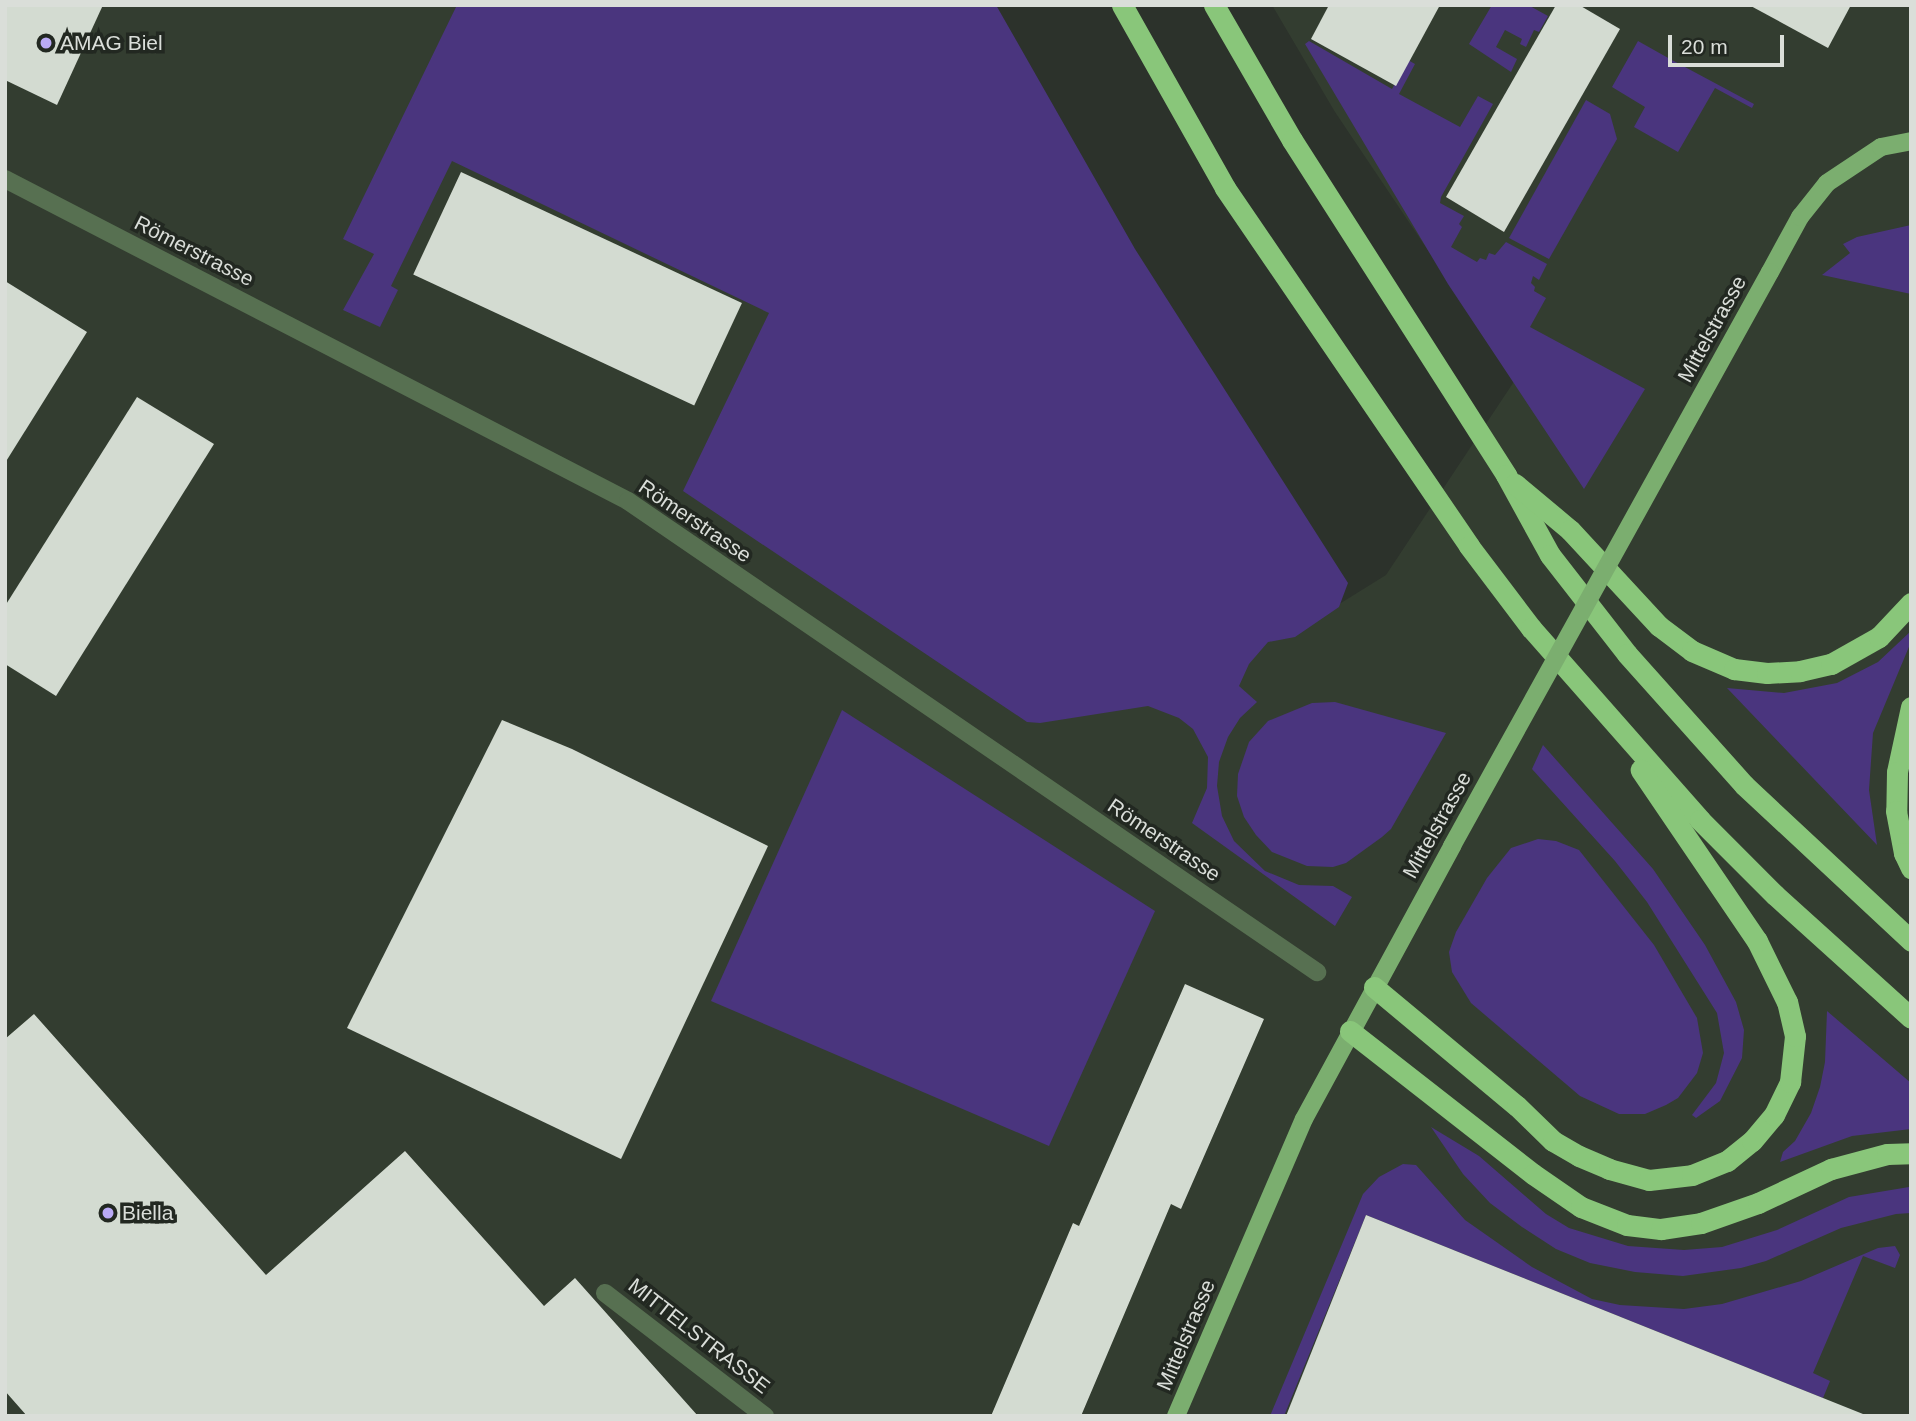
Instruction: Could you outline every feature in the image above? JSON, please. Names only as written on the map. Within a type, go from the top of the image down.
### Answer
[{"type":"highway","points":[[1122,5],[1225,188],[1469,546],[1531,628],[1700,820],[1775,895],[1911,1018]]},
{"type":"highway","points":[[1214,5],[1292,140],[1506,475],[1550,555],[1627,654],[1744,785],[1911,941]]},
{"type":"highway","points":[[1506,475],[1570,530],[1659,626],[1692,650],[1734,669],[1767,673],[1800,671],[1830,664],[1879,637],[1911,603]]},
{"type":"highway","points":[[1374,987],[1517,1106],[1553,1141],[1609,1169],[1649,1180],[1692,1175],[1727,1161],[1752,1141],[1774,1115],[1790,1082],[1794,1058],[1796,1036],[1787,1002],[1757,941],[1597,705]]},
{"type":"highway","points":[[1911,707],[1897,772],[1896,811],[1904,853],[1911,868]]},
{"type":"highway","points":[[1350,1031],[1533,1174],[1581,1207],[1626,1225],[1661,1229],[1702,1223],[1758,1203],[1831,1169],[1887,1154],[1911,1153]]},
{"type":"main road","name":"Mittelstrasse","points":[[1176,1416],[1304,1119],[1374,987],[1800,217],[1827,183],[1851,164],[1881,148],[1911,141]]},
{"type":"street","name":"Römerstrasse","points":[[5,179],[628,501],[1317,972]]},
{"type":"street","name":"MITTELSTRASSE","points":[[605,1293],[765,1416]]},
{"type":"shaded area","points":[[5,5],[577,5],[1283,639],[1386,575],[1515,380],[1335,112],[1272,5],[1911,5],[1911,1416],[5,1416]]},
{"type":"shaded area","points":[[457,5],[996,5],[1135,249],[1348,583],[1339,607],[1295,637],[1268,642],[1249,664],[1239,686],[1257,702],[1240,718],[1228,737],[1219,762],[1217,786],[1222,816],[1234,841],[1265,871],[1299,885],[1333,886],[1352,897],[1335,926],[1192,823],[1207,788],[1208,757],[1193,729],[1179,718],[1148,706],[1040,723],[1027,722],[683,491],[769,313],[452,161],[391,286],[398,290],[380,327],[343,310],[374,254],[343,239]]},
{"type":"shaded area","points":[[1492,5],[1528,5],[1548,16],[1539,32],[1534,30],[1526,47],[1520,44],[1522,39],[1505,30],[1496,47],[1517,59],[1511,72],[1469,44]]},
{"type":"shaded area","points":[[1309,41],[1392,89],[1408,60],[1415,64],[1399,94],[1460,127],[1478,96],[1493,104],[1441,197],[1440,203],[1464,216],[1459,224],[1462,227],[1451,247],[1477,262],[1480,258],[1486,260],[1489,253],[1495,255],[1506,242],[1547,264],[1539,280],[1533,276],[1531,283],[1535,287],[1534,291],[1546,298],[1530,327],[1645,389],[1584,489],[1448,284],[1305,44]]},
{"type":"shaded area","points":[[1638,41],[1754,104],[1752,108],[1715,88],[1678,152],[1634,127],[1645,107],[1612,87]]},
{"type":"shaded area","points":[[1586,100],[1610,114],[1617,139],[1549,259],[1509,238]]},
{"type":"shaded area","points":[[1911,225],[1911,294],[1822,275],[1850,253],[1843,244],[1857,237]]},
{"type":"shaded area","points":[[1911,631],[1911,642],[1873,733],[1869,790],[1877,845],[1727,688],[1784,693],[1837,683],[1878,662]]},
{"type":"shaded area","points":[[1335,702],[1446,733],[1391,829],[1346,863],[1333,867],[1307,866],[1272,852],[1256,835],[1244,817],[1237,796],[1238,774],[1249,742],[1268,721],[1312,703]]},
{"type":"shaded area","points":[[842,710],[1155,911],[1049,1146],[711,1001]]},
{"type":"shaded area","points":[[1543,745],[1653,869],[1705,945],[1736,1002],[1744,1030],[1742,1058],[1720,1101],[1696,1118],[1692,1115],[1716,1083],[1724,1053],[1717,1013],[1647,902],[1615,861],[1532,769]]},
{"type":"shaded area","points":[[1538,839],[1556,841],[1579,850],[1654,945],[1697,1018],[1703,1053],[1697,1073],[1678,1098],[1666,1105],[1645,1114],[1619,1114],[1580,1096],[1471,1003],[1452,972],[1449,952],[1456,932],[1487,878],[1511,848]]},
{"type":"shaded area","points":[[1827,1011],[1911,1083],[1911,1129],[1852,1136],[1780,1162],[1783,1152],[1795,1141],[1811,1113],[1820,1087],[1825,1062]]},
{"type":"shaded area","points":[[1431,1127],[1479,1156],[1546,1214],[1569,1228],[1628,1246],[1684,1250],[1722,1247],[1777,1230],[1849,1197],[1909,1187],[1911,1213],[1896,1214],[1841,1228],[1766,1261],[1741,1268],[1683,1276],[1635,1272],[1590,1263],[1556,1249],[1522,1227],[1490,1203],[1463,1174]]},
{"type":"shaded area","points":[[1403,1164],[1416,1165],[1465,1220],[1532,1267],[1592,1299],[1620,1305],[1684,1309],[1722,1304],[1801,1281],[1878,1248],[1895,1246],[1900,1255],[1895,1268],[1863,1256],[1813,1373],[1830,1381],[1823,1398],[1366,1215],[1284,1416],[1270,1416],[1363,1194],[1379,1177]]},
{"type":"building","name":"AMAG Biel","points":[[5,5],[103,5],[57,105],[5,80]]},
{"type":"building","points":[[1329,5],[1440,5],[1396,86],[1311,39]]},
{"type":"building","points":[[1556,5],[1579,5],[1620,29],[1504,232],[1446,197]]},
{"type":"building","points":[[1749,5],[1851,5],[1828,48]]},
{"type":"building","points":[[461,172],[742,303],[694,405],[413,274]]},
{"type":"building","points":[[5,281],[87,332],[5,463]]},
{"type":"building","points":[[137,397],[214,444],[56,696],[5,664],[5,606]]},
{"type":"building","points":[[502,720],[572,749],[768,846],[621,1159],[347,1028]]},
{"type":"building","points":[[1185,984],[1264,1019],[1181,1209],[1171,1204],[1081,1416],[991,1416],[1073,1223],[1079,1226]]},
{"type":"building","name":"Biella","points":[[34,1014],[266,1275],[405,1151],[544,1306],[575,1278],[698,1416],[27,1416],[5,1391],[5,1039]]},
{"type":"building","points":[[1366,1215],[1863,1414],[1863,1416],[1286,1416]]},
{"type":"place","name":"AMAG Biel","points":[[46,43]]},
{"type":"place","name":"Biella","points":[[108,1213]]}]
